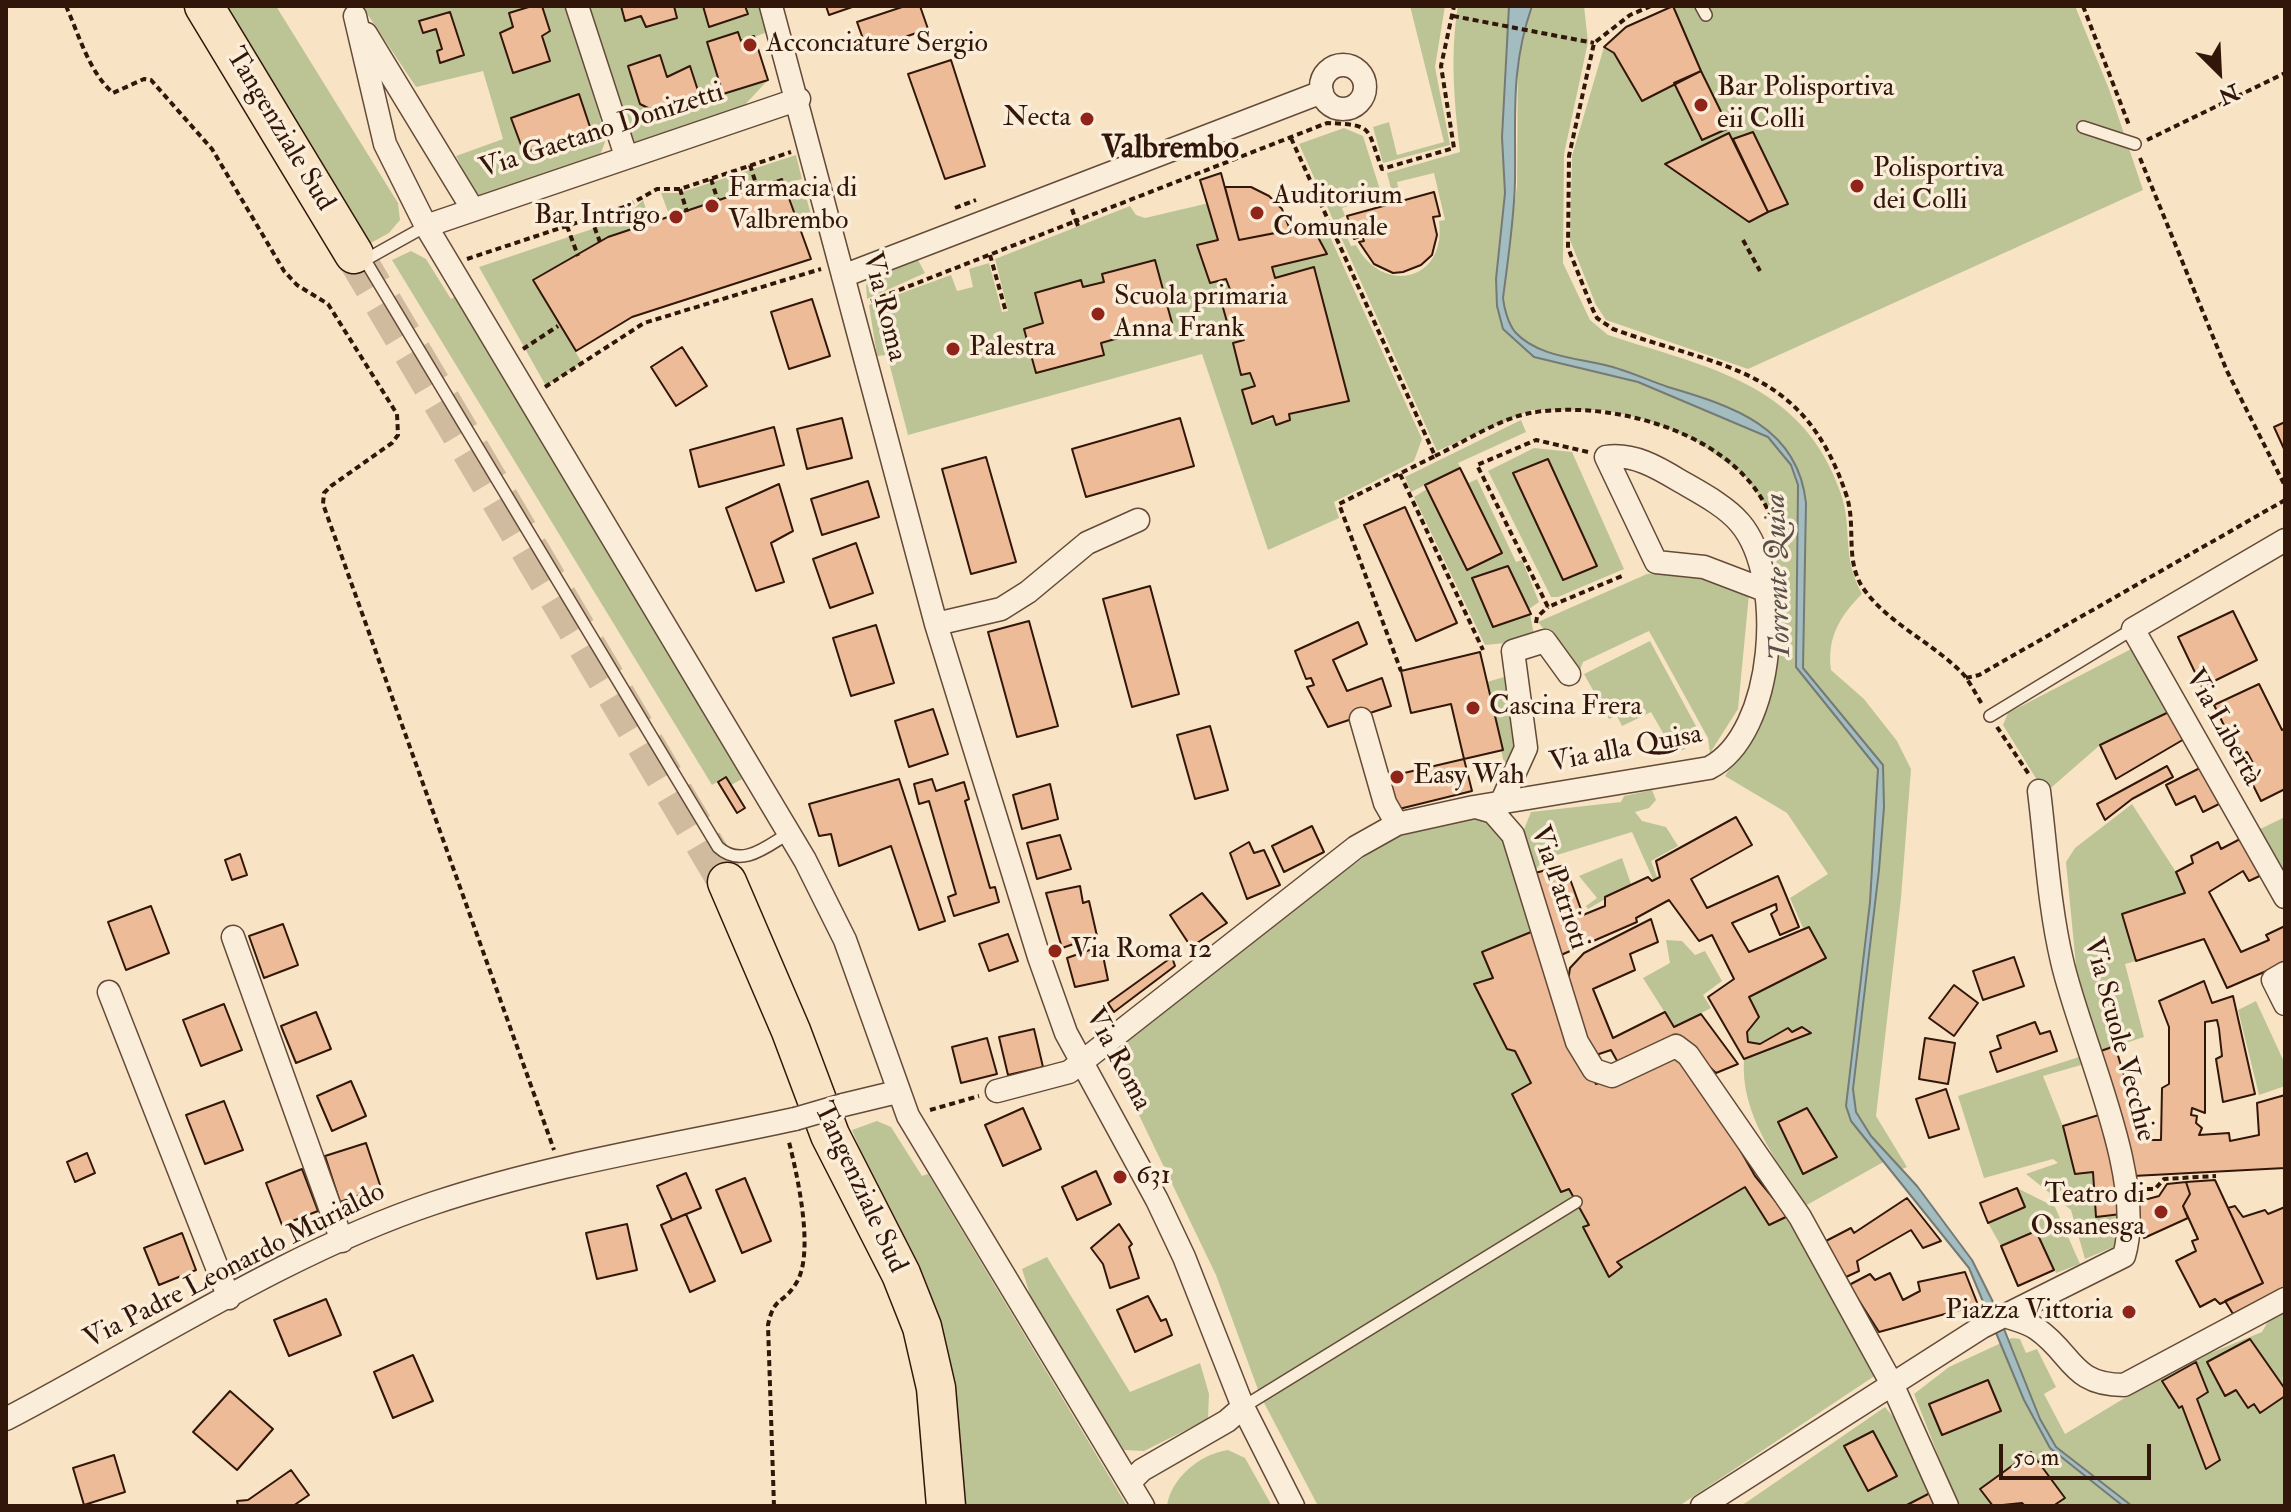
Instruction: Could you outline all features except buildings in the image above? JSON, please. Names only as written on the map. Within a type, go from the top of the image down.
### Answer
[{"type":"highway","name":"Tangenziale Sud","points":[[204,6],[354,254]]},
{"type":"highway","name":"Tangenziale Sud","points":[[727,882],[791,1031],[830,1135],[901,1274],[922,1327],[936,1388],[946,1506]]},
{"type":"street","points":[[577,6],[626,156]]},
{"type":"street","name":"Via Roma","points":[[771,6],[799,99],[936,624],[1039,957],[1066,1033],[1184,1257],[1243,1407],[1293,1506]]},
{"type":"street","points":[[352,11],[472,208]]},
{"type":"street","points":[[352,11],[385,144],[426,226],[789,833],[845,940],[908,1116],[1143,1506]]},
{"type":"street","points":[[843,276],[1322,92]]},
{"type":"street","name":"Via Gaetano Donizetti","points":[[426,226],[799,99]]},
{"type":"street","name":"Via alla Quisa","points":[[1474,807],[1656,779],[1721,762],[1732,752],[1750,722],[1765,658],[1767,591],[1760,559],[1740,523],[1652,464],[1617,455],[1606,457]]},
{"type":"street","points":[[1606,457],[1656,562],[1704,567],[1767,591]]},
{"type":"street","points":[[936,624],[1001,609],[1028,592],[1087,543],[1138,520]]},
{"type":"street","points":[[2133,629],[2283,544]]},
{"type":"street","name":"Via Libertà","points":[[2133,629],[2285,897]]},
{"type":"street","points":[[1501,803],[1526,748],[1513,651],[1545,641],[1569,674]]},
{"type":"street","points":[[1361,719],[1385,803],[1397,824]]},
{"type":"street","name":"Via Scuole Vecchie","points":[[2008,1317],[2124,1256],[2128,1243],[2127,1189],[2061,959],[2039,791]]},
{"type":"street","points":[[997,1091],[1069,1072],[1356,847],[1397,824],[1474,807]]},
{"type":"street","name":"Via Patrioti","points":[[1474,807],[1493,812],[1513,835],[1577,1042],[1594,1070],[1612,1076],[1676,1046],[1688,1055],[1800,1217],[1893,1386]]},
{"type":"street","points":[[233,937],[342,1241]]},
{"type":"street","points":[[2285,973],[2273,980],[2285,1004]]},
{"type":"street","points":[[109,992],[229,1298]]},
{"type":"street","name":"Via Padre Leonardo Murialdo","points":[[6,1419],[229,1298],[342,1241],[434,1203],[591,1162],[789,1120],[897,1092]]},
{"type":"street","points":[[1709,1504],[1982,1327],[2008,1317],[2038,1329],[2084,1378],[2104,1385],[2124,1385],[2285,1299]]},
{"type":"street","points":[[1893,1386],[1947,1506]]},
{"type":"street","points":[[1130,1482],[1142,1470],[1227,1421],[1243,1407]]},
{"type":"lane","points":[[2083,127],[2135,144]]},
{"type":"lane","points":[[426,226],[365,260],[373,274],[718,847],[730,855],[745,857],[789,833]]},
{"type":"lane","points":[[1990,716],[2133,629]]},
{"type":"lane","points":[[1243,1407],[1576,1202]]},
{"type":"path","points":[[66,6],[96,72],[107,88],[113,93],[144,79],[151,80],[212,149],[284,271],[297,285],[328,304],[397,414],[398,435],[392,443],[331,486],[324,493],[323,504],[562,1170]]},
{"type":"path","points":[[871,301],[1077,224],[1327,123],[1360,124],[1367,128],[1382,169],[1454,148],[1441,66],[1454,6]]},
{"type":"path","points":[[1651,6],[1630,15],[1594,43],[1569,156],[1568,248],[1597,318],[1622,332],[1734,369],[1789,398],[1817,430],[1835,462],[1849,504],[1852,567],[1864,589],[1966,678],[2039,791]]},
{"type":"path","points":[[2083,6],[2227,371],[2285,486]]},
{"type":"path","points":[[1453,16],[1594,43]]},
{"type":"path","points":[[2135,144],[2231,102],[2285,73]]},
{"type":"path","points":[[1291,138],[1310,186],[1435,456],[1339,504],[1401,671]]},
{"type":"path","points":[[474,272],[466,259],[591,218],[629,204],[657,189],[680,189],[796,150],[800,161]]},
{"type":"path","points":[[750,165],[757,187]]},
{"type":"path","points":[[711,179],[718,201]]},
{"type":"path","points":[[680,189],[687,212]]},
{"type":"path","points":[[953,209],[979,199]]},
{"type":"path","points":[[1068,199],[1077,224]]},
{"type":"path","points":[[629,204],[637,227]]},
{"type":"path","points":[[591,218],[600,242]]},
{"type":"path","points":[[567,226],[578,256]]},
{"type":"path","points":[[1743,240],[1760,271]]},
{"type":"path","points":[[990,255],[1006,312]]},
{"type":"path","points":[[536,376],[543,388],[644,323],[688,308],[830,267],[834,279],[843,276]]},
{"type":"path","points":[[513,338],[521,351],[558,326]]},
{"type":"path","points":[[1606,457],[1536,440],[1477,465],[1548,607],[1622,576]]},
{"type":"path","points":[[1400,474],[1483,650]]},
{"type":"path","points":[[1966,678],[1979,675],[2285,500]]},
{"type":"path","points":[[908,1116],[997,1091]]},
{"type":"path","points":[[774,1506],[768,1325],[772,1306],[795,1285],[800,1273],[803,1223],[789,1120]]},
{"type":"path","points":[[2127,1189],[2155,1189],[2164,1179],[2216,1176]]},
{"type":"green space","points":[[223,6],[276,6],[398,203],[400,220],[389,233],[369,244]]},
{"type":"green space","points":[[362,6],[565,6],[600,117],[605,142],[599,158],[478,198],[456,156],[503,139],[483,71],[416,87]]},
{"type":"green space","points":[[587,6],[762,6],[770,31],[754,37],[768,80],[741,109],[631,144]]},
{"type":"green space","points":[[1410,6],[1445,6],[1435,67],[1450,145],[1383,163],[1373,127],[1389,122],[1397,155],[1444,142]]},
{"type":"green space","points":[[1458,6],[1584,6],[1588,42],[1564,154],[1563,263],[1590,320],[1608,335],[1716,370],[1777,403],[1803,427],[1824,456],[1841,494],[1849,555],[1862,594],[1836,629],[1831,648],[1831,670],[1864,699],[1897,741],[1911,769],[1901,898],[1876,1116],[1907,1167],[1900,1170],[1887,1160],[1805,1206],[1762,1136],[1754,1117],[1744,1079],[1744,1059],[1810,1033],[1803,1027],[1792,1032],[1788,1028],[1760,1044],[1748,1042],[1747,1032],[1758,1017],[1749,997],[1809,927],[1803,928],[1790,898],[1828,874],[1787,813],[1725,776],[1768,708],[1780,610],[1773,515],[1744,475],[1692,438],[1647,420],[1605,410],[1531,410],[1437,451],[1299,144],[1344,128],[1363,136],[1382,196],[1342,208],[1345,216],[1339,219],[1351,246],[1356,245],[1368,261],[1381,271],[1396,276],[1411,275],[1423,268],[1433,257],[1439,241],[1439,221],[1445,220],[1434,173],[1397,182],[1399,191],[1392,193],[1387,173],[1460,152],[1454,78]],"holes":[[[1518,29],[1517,186],[1503,287]]]},
{"type":"green space","name":"Polisportiva dei Colli","points":[[1671,6],[2075,6],[2109,89],[2143,190],[1748,369],[1606,320],[1596,305],[1570,240],[1572,156],[1604,47],[1626,27]]},
{"type":"green space","points":[[796,155],[802,179],[784,184],[781,180],[670,217],[661,193],[679,193]]},
{"type":"green space","points":[[804,189],[813,222],[799,226],[787,193]]},
{"type":"green space","points":[[643,200],[651,223],[608,237],[534,280],[582,363],[546,386],[479,267],[625,218]]},
{"type":"green space","points":[[1209,203],[1218,240],[1198,245],[1210,283],[1226,279],[1231,292],[1220,297],[1229,328],[1240,324],[1244,340],[1233,344],[1241,375],[1250,373],[1255,386],[1253,424],[1349,400],[1314,267],[1275,278],[1272,267],[1326,254],[1316,233],[1326,228],[1422,439],[1414,461],[1334,502],[1339,518],[1268,550],[1202,354],[908,435],[887,355],[877,356],[869,305],[951,275],[957,291],[973,287],[969,269],[989,263],[1002,312],[1008,311],[995,259],[1130,206],[1136,215],[1145,218]]},
{"type":"green space","points":[[411,251],[426,259],[451,299],[456,296],[744,778],[731,785],[726,777],[712,785],[392,260]]},
{"type":"green space","points":[[918,260],[925,273],[867,299],[866,285],[871,279]]},
{"type":"green space","points":[[1521,420],[1526,432],[1458,463],[1469,483],[1477,479],[1516,562],[1522,560],[1539,602],[1529,609],[1535,640],[1485,645],[1414,497],[1427,489],[1425,485],[1411,492],[1405,477]]},
{"type":"green space","points":[[1534,448],[1572,452],[1624,569],[1558,597],[1551,597],[1488,471]]},
{"type":"green space","points":[[1670,571],[1697,576],[1749,594],[1738,709],[1710,753],[1708,738],[1649,631],[1583,662],[1579,673],[1538,622],[1647,574]]},
{"type":"green space","points":[[1650,641],[1703,739],[1675,754],[1651,712],[1622,726],[1617,716],[1609,719],[1584,674]]},
{"type":"green space","points":[[2133,648],[2173,710],[2100,745],[2045,793],[2003,725],[2008,713]]},
{"type":"green space","points":[[1504,677],[1520,730],[1506,773],[1487,682]]},
{"type":"green space","points":[[1652,790],[1656,800],[1649,808],[1635,812],[1642,821],[1666,827],[1678,846],[1651,861],[1657,877],[1653,879],[1632,832],[1544,859],[1535,871],[1523,832],[1531,812],[1621,802],[1624,796]]},
{"type":"green space","points":[[2132,804],[2176,872],[2185,893],[2122,914],[2136,961],[2125,964],[2144,1037],[2095,1053],[2077,976],[2066,862],[2075,848]]},
{"type":"green space","points":[[1466,812],[1500,829],[1536,930],[1482,952],[1493,978],[1474,985],[1507,1049],[1515,1051],[1531,1083],[1513,1094],[1561,1192],[1569,1189],[1589,1225],[1584,1227],[1609,1277],[1622,1267],[1617,1262],[1745,1187],[1769,1225],[1788,1216],[1879,1373],[1679,1506],[1318,1506],[1260,1395],[1216,1275],[1123,1082],[1128,1038],[1278,919],[1395,835]]},
{"type":"green space","points":[[2285,817],[2285,885],[2256,831]]},
{"type":"green space","points":[[1622,858],[1631,884],[1588,909],[1586,906],[1597,898],[1579,876]]},
{"type":"green space","points":[[1666,940],[1682,941],[1695,955],[1705,951],[1722,981],[1703,995],[1711,1008],[1674,1027],[1643,978],[1670,963]]},
{"type":"green space","points":[[2256,1001],[2285,1064],[2285,1086],[2259,1095],[2238,1010]]},
{"type":"green space","points":[[2079,1057],[2081,1065],[2043,1076],[2063,1126],[2093,1172],[2096,1216],[2121,1214],[2118,1245],[2085,1259],[2071,1210],[2026,1174],[2058,1163],[2053,1159],[1984,1178],[1958,1096]]},
{"type":"green space","points":[[877,1121],[891,1127],[922,1176],[928,1174],[1127,1506],[966,1506],[956,1391],[941,1324],[921,1274],[852,1130]]},
{"type":"green space","points":[[2017,1188],[2055,1207],[2080,1264],[2056,1273],[2036,1231],[2001,1246],[1988,1223],[2024,1207]]},
{"type":"green space","points":[[1047,1257],[1130,1392],[1200,1363],[1209,1394],[1208,1419],[1144,1451],[1124,1450],[1035,1311],[1022,1269]]},
{"type":"green space","points":[[2285,1306],[2285,1375],[2282,1378],[2285,1382],[2285,1506],[1958,1506],[1914,1394],[1949,1367],[2012,1338],[2020,1339],[2026,1353],[2037,1349],[2056,1387],[2044,1394],[2065,1434],[2176,1367],[2262,1332],[2271,1316]]},
{"type":"green space","points":[[1885,1407],[1896,1420],[1939,1506],[1741,1506]]},
{"type":"green space","points":[[1228,1450],[1245,1458],[1272,1506],[1167,1506],[1174,1486],[1188,1469],[1207,1456]]},
{"type":"water","points":[[1509,6],[1532,6],[1517,72],[1514,196],[1503,298],[1508,320],[1524,340],[1545,351],[1621,370],[1738,412],[1776,438],[1790,455],[1800,477],[1806,503],[1803,668],[1883,765],[1884,807],[1879,870],[1853,1089],[1856,1112],[1871,1136],[1917,1186],[1972,1260],[1994,1304],[2040,1419],[2056,1447],[2132,1506],[2123,1506],[2050,1448],[2024,1400],[1969,1268],[1851,1121],[1846,1106],[1870,902],[1878,769],[1796,667],[1798,485],[1791,465],[1768,437],[1638,382],[1534,357],[1503,329],[1497,306],[1496,279],[1505,193],[1502,137]]},
{"type":"tunnel","points":[[354,254],[727,882]]},
{"type":"place","name":"Acconciature Sergio","points":[[750,45]]},
{"type":"place","name":"Bar Polisportiva eii Colli","points":[[1701,105]]},
{"type":"place","name":"Necta","points":[[1087,119]]},
{"type":"place","name":"Polisportiva dei Colli","points":[[1857,186]]},
{"type":"place","name":"Farmacia di Valbrembo","points":[[712,206]]},
{"type":"place","name":"Auditorium Comunale","points":[[1257,213]]},
{"type":"place","name":"Bar Intrigo","points":[[676,217]]},
{"type":"place","name":"Scuola primaria Anna Frank","points":[[1098,314]]},
{"type":"place","name":"Palestra","points":[[953,349]]},
{"type":"place","name":"Cascina Frera","points":[[1473,708]]},
{"type":"place","name":"Easy Wah","points":[[1397,777]]},
{"type":"place","name":"Via Roma 12","points":[[1055,951]]},
{"type":"place","name":"631","points":[[1120,1177]]},
{"type":"place","name":"Teatro di Ossanesga","points":[[2161,1212]]},
{"type":"place","name":"Piazza Vittoria","points":[[2129,1312]]},
{"type":"district","name":"Valbrembo","points":[[1170,150]]},
{"type":"water label","name":"Torrente Quisa","points":[[1780,577]]}]
